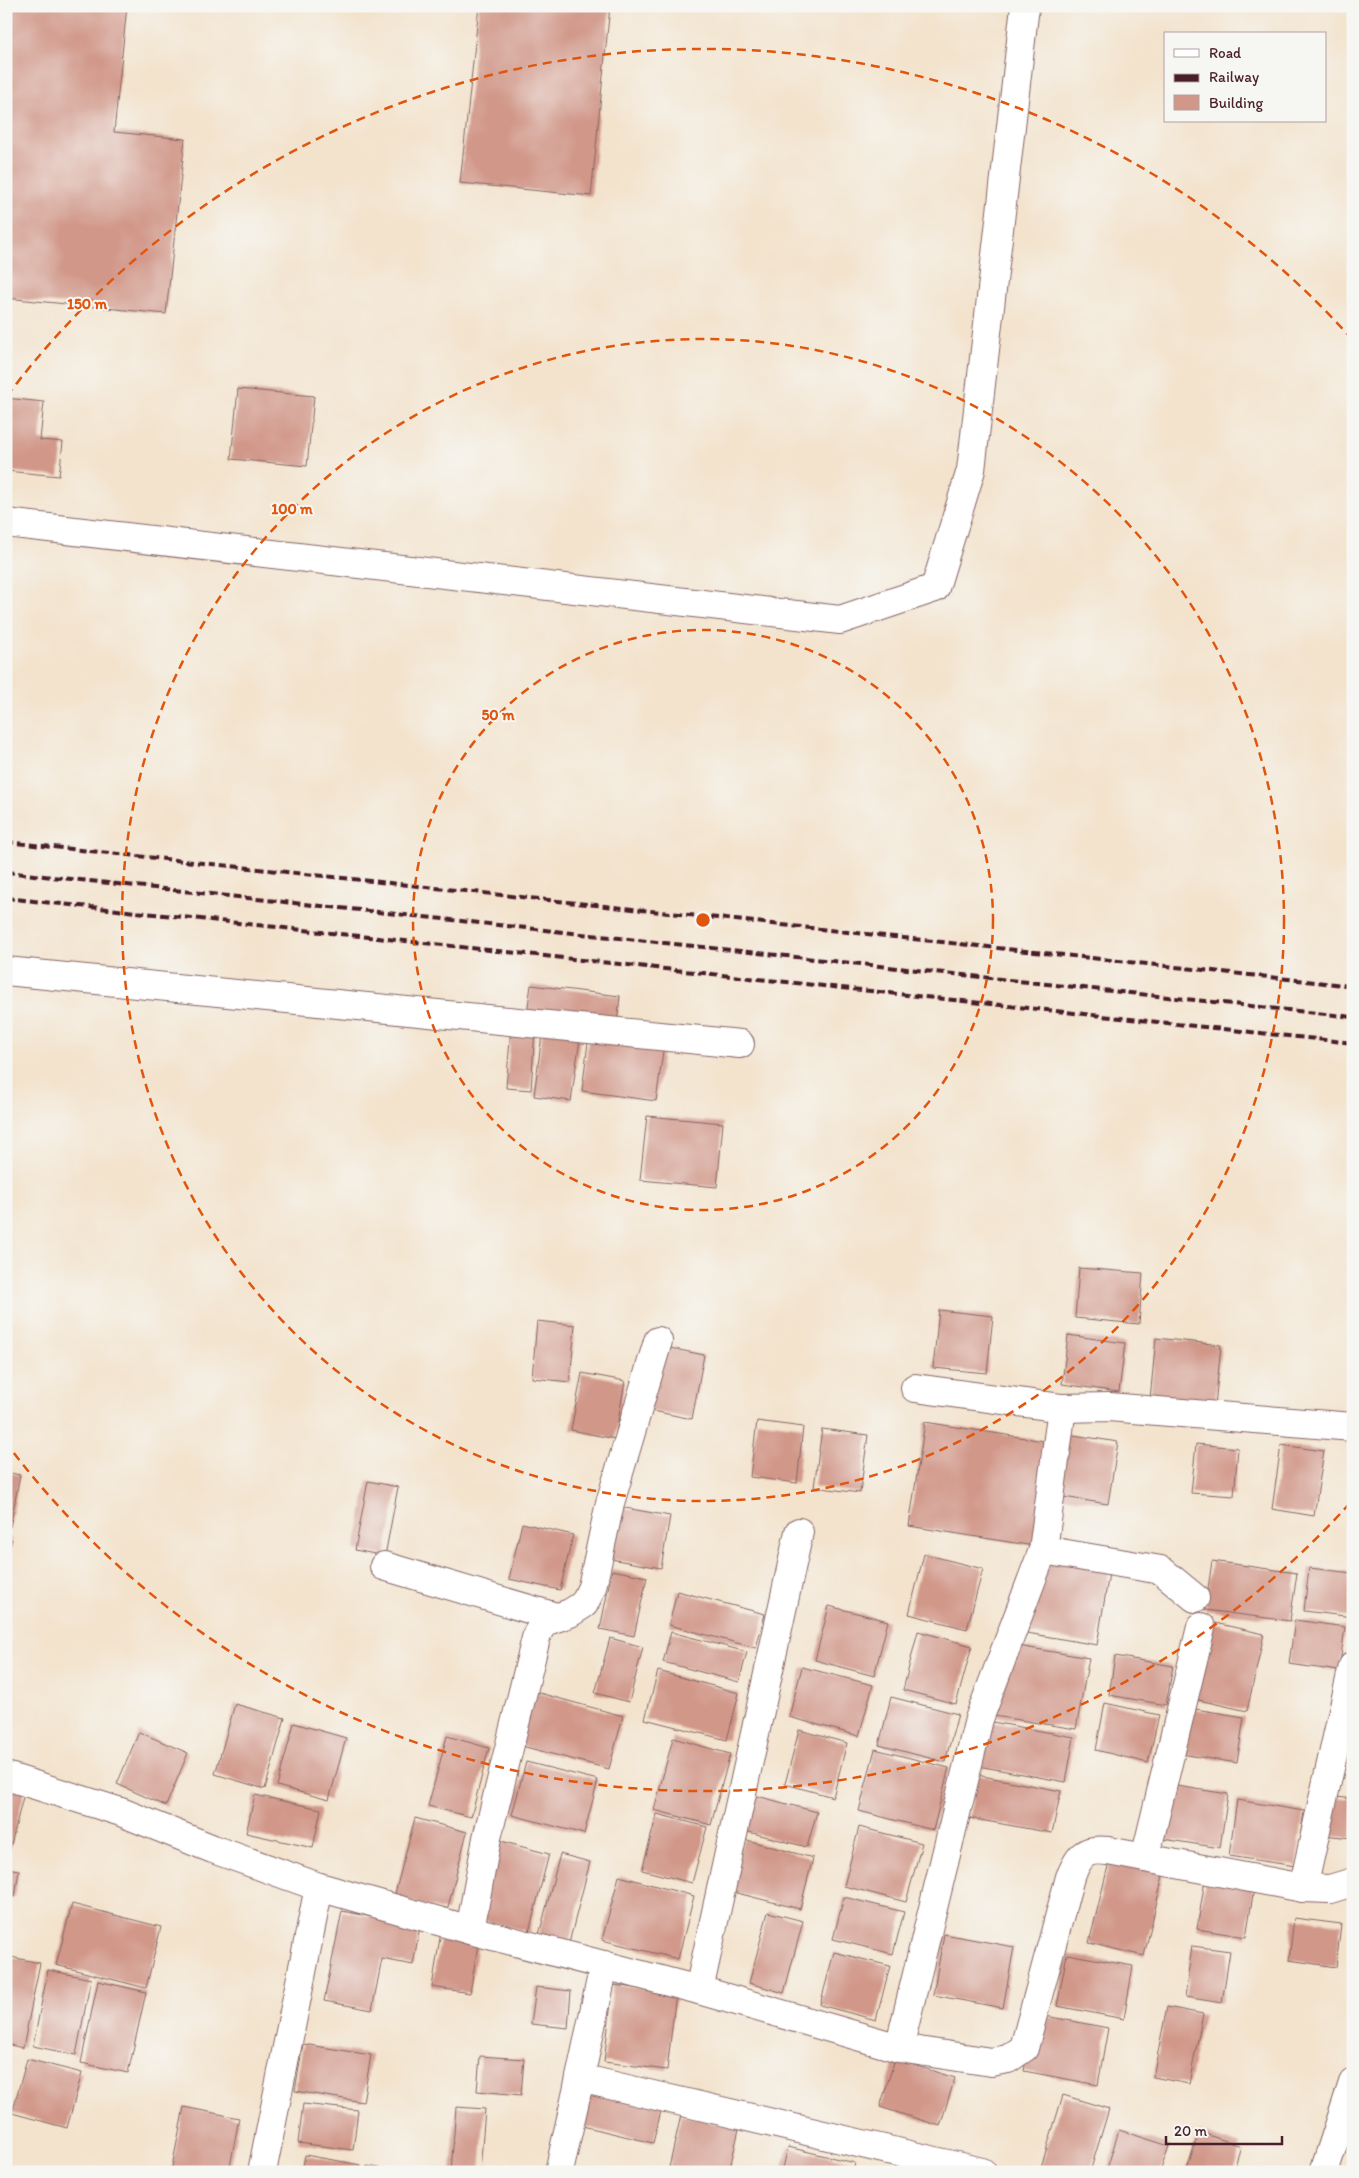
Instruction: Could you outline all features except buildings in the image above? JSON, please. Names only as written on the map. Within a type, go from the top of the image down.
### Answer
[{"type":"street","points":[[6,523],[840,620],[934,588],[971,470],[1025,6]]},
{"type":"street","points":[[6,971],[740,1044]]},
{"type":"street","points":[[470,1930],[487,1838],[536,1634],[544,1622],[570,1613],[584,1604],[592,1587],[610,1503],[658,1341]]},
{"type":"street","points":[[915,1388],[1062,1408],[1109,1407],[1353,1427]]},
{"type":"street","points":[[899,2048],[978,1719],[1043,1550],[1062,1408]]},
{"type":"street","points":[[699,1990],[799,1532]]},
{"type":"street","points":[[1043,1550],[1161,1570],[1195,1598]]},
{"type":"street","points":[[384,1566],[556,1617]]},
{"type":"street","points":[[1145,1858],[1201,1627]]},
{"type":"street","points":[[1303,1888],[1353,1666]]},
{"type":"street","points":[[6,1776],[121,1812],[213,1849],[319,1887],[470,1930],[699,1990],[899,2048],[991,2062],[1008,2059],[1024,2048],[1070,1877],[1083,1854],[1094,1849],[1303,1888],[1330,1890],[1353,1882]]},
{"type":"street","points":[[262,2172],[319,1887]]},
{"type":"street","points":[[559,2172],[604,1965]]},
{"type":"street","points":[[580,2078],[982,2172]]},
{"type":"street","points":[[1324,2172],[1353,2083]]},
{"type":"railway","points":[[6,842],[1353,986]]},
{"type":"railway","points":[[6,872],[1353,1017]]},
{"type":"railway","points":[[6,898],[1353,1043]]}]
